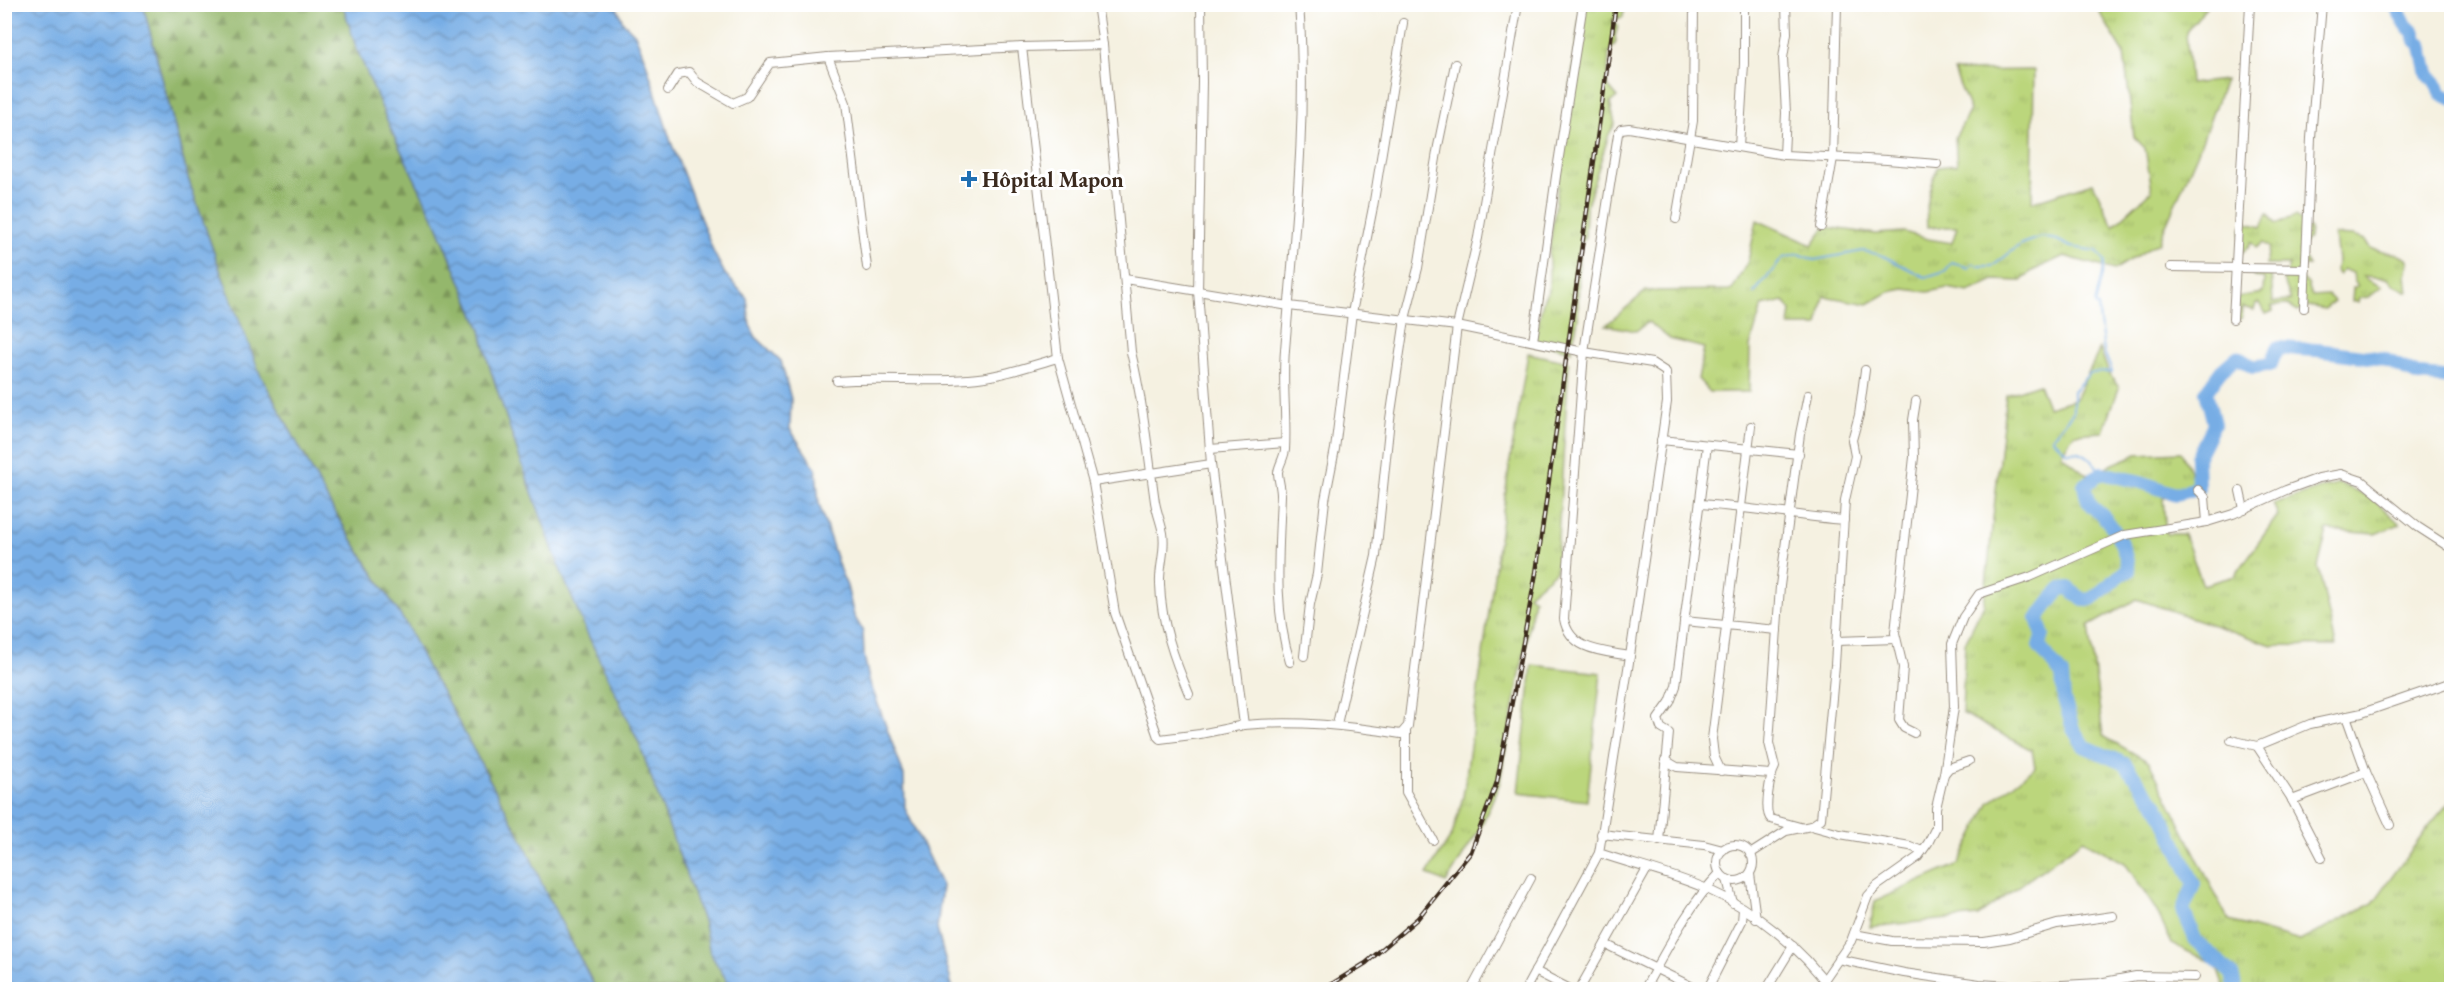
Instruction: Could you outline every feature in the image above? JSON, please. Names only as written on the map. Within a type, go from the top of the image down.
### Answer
[{"type":"street","points":[[1097,4],[1103,45],[1131,352],[1140,392],[1155,504],[1164,536],[1160,580],[1161,602],[1176,663],[1189,694]]},
{"type":"street","points":[[1202,4],[1198,291],[1211,464],[1244,725]]},
{"type":"street","points":[[1290,662],[1283,638],[1278,579],[1281,493],[1278,471],[1284,455],[1287,415],[1284,400],[1284,365],[1303,119],[1299,4]]},
{"type":"street","points":[[1433,840],[1406,792],[1406,729],[1457,326],[1478,238],[1518,4]]},
{"type":"street","points":[[1533,341],[1583,4]]},
{"type":"street","points":[[1676,219],[1694,105],[1694,4]]},
{"type":"street","points":[[1739,147],[1744,4]]},
{"type":"street","points":[[1784,155],[1786,4]]},
{"type":"street","points":[[1821,226],[1833,159],[1837,4]]},
{"type":"street","points":[[2233,319],[2250,4]]},
{"type":"street","points":[[2304,308],[2311,138],[2322,4]]},
{"type":"street","points":[[1304,656],[1335,449],[1352,313],[1373,207],[1403,23]]},
{"type":"street","points":[[668,90],[678,74],[689,72],[697,82],[733,103],[747,97],[770,63],[828,57],[1103,45]]},
{"type":"street","points":[[1022,47],[1058,358],[1093,482],[1114,610],[1158,737],[1200,734],[1244,725],[1276,722],[1337,724],[1401,734],[1406,729]]},
{"type":"street","points":[[828,57],[846,103],[867,267]]},
{"type":"street","points":[[1337,724],[1376,556],[1390,419],[1405,320],[1418,268],[1438,146],[1455,64]]},
{"type":"street","points":[[1630,656],[1588,648],[1572,639],[1566,630],[1564,619],[1584,352],[1618,134],[1621,129],[1629,128],[1784,155],[1937,164]]},
{"type":"street","points":[[2171,267],[2306,269]]},
{"type":"street","points":[[1125,279],[1289,306],[1457,326],[1584,352],[1652,363],[1666,372],[1666,402],[1661,440],[1599,853],[1525,990]]},
{"type":"street","points":[[837,381],[968,379],[1004,373],[1058,358]]},
{"type":"street","points":[[1811,826],[1821,819],[1837,641],[1846,496],[1855,456],[1852,440],[1859,415],[1864,370]]},
{"type":"street","points":[[1801,827],[1768,817],[1771,774],[1775,767],[1769,743],[1780,586],[1800,434],[1809,395]]},
{"type":"street","points":[[1914,733],[1904,728],[1899,720],[1903,667],[1896,639],[1896,627],[1914,458],[1913,420],[1916,401]]},
{"type":"street","points":[[1721,771],[1714,756],[1712,739],[1751,426]]},
{"type":"street","points":[[1661,440],[1799,454]]},
{"type":"street","points":[[1210,449],[1285,443]]},
{"type":"street","points":[[1659,841],[1669,733],[1661,728],[1658,717],[1670,702],[1676,686],[1707,445]]},
{"type":"street","points":[[1093,482],[1211,464]]},
{"type":"street","points":[[1824,980],[1854,934],[1868,896],[1877,886],[1918,857],[1935,828],[1936,808],[1944,774],[1954,707],[1952,644],[1963,617],[1979,594],[2030,577],[2113,540],[2207,522],[2319,477],[2341,474],[2362,481],[2418,527],[2451,549]]},
{"type":"street","points":[[2199,490],[2205,497],[2207,522]]},
{"type":"street","points":[[2240,491],[2244,509]]},
{"type":"street","points":[[1700,504],[1741,506],[1791,515],[1844,520]]},
{"type":"street","points":[[1684,621],[1777,630]]},
{"type":"street","points":[[1837,641],[1896,639]]},
{"type":"street","points":[[2231,740],[2257,746],[2310,724],[2362,713],[2451,682]]},
{"type":"street","points":[[2346,716],[2366,772],[2390,825]]},
{"type":"street","points":[[2257,746],[2292,800],[2322,858]]},
{"type":"street","points":[[1665,760],[1677,767],[1771,774]]},
{"type":"street","points":[[1944,774],[1949,768],[1969,761]]},
{"type":"street","points":[[2292,800],[2366,772]]},
{"type":"street","points":[[1750,854],[1786,831],[1811,826],[1840,834],[1910,846],[1922,851]]},
{"type":"street","points":[[1601,834],[1711,846],[1723,850],[1737,845],[1750,854],[1753,866],[1749,874],[1739,880],[1724,876],[1706,888],[1644,990]]},
{"type":"street","points":[[1723,850],[1717,861],[1733,903]]},
{"type":"street","points":[[1599,853],[1706,888],[1733,903],[1793,945],[1831,990]]},
{"type":"street","points":[[1579,990],[1647,869]]},
{"type":"street","points":[[1749,874],[1756,919]]},
{"type":"street","points":[[1471,990],[1530,878]]},
{"type":"street","points":[[1707,990],[1742,921],[1743,909]]},
{"type":"street","points":[[1854,934],[1892,941],[1984,942],[2010,938],[2057,924],[2113,916]]},
{"type":"street","points":[[1605,944],[1699,990]]},
{"type":"street","points":[[1766,990],[1793,945]]},
{"type":"street","points":[[1838,959],[1904,973],[1979,984],[2027,987],[2099,983],[2136,976],[2195,977]]},
{"type":"street","points":[[1535,970],[1572,990]]},
{"type":"green space","points":[[143,5],[343,5],[356,47],[393,134],[437,225],[481,330],[489,365],[520,459],[560,569],[587,633],[639,743],[704,924],[710,953],[726,979],[726,989],[596,989],[545,891],[527,849],[428,669],[406,624],[335,513],[260,374],[188,178]]},
{"type":"green space","points":[[1581,5],[1624,5],[1623,17],[1612,20],[1618,26],[1616,42],[1609,53],[1607,85],[1617,97],[1610,103],[1615,124],[1609,134],[1586,208],[1585,236],[1579,251],[1578,319],[1571,351],[1534,341],[1544,298],[1549,291],[1549,254]]},
{"type":"green space","points":[[2100,5],[2208,5],[2186,32],[2190,84],[2225,80],[2197,154],[2158,243],[2114,270],[2064,256],[2032,271],[2021,281],[1994,280],[1969,292],[1947,288],[1928,292],[1904,289],[1889,292],[1868,304],[1824,296],[1818,326],[1789,326],[1791,311],[1784,301],[1762,306],[1750,346],[1749,392],[1710,392],[1698,379],[1704,348],[1670,339],[1648,322],[1636,331],[1606,325],[1646,291],[1732,290],[1748,261],[1757,220],[1812,245],[1825,227],[1876,234],[1904,232],[1952,243],[1957,227],[1927,227],[1927,211],[1938,167],[1957,165],[1955,138],[1970,110],[1954,71],[2034,70],[2032,202],[2093,183],[2113,226],[2152,190],[2145,148],[2134,137],[2124,53],[2100,13]]},
{"type":"green space","points":[[2268,213],[2276,224],[2295,216],[2310,229],[2309,238],[2299,250],[2309,266],[2302,266],[2300,278],[2308,284],[2312,296],[2328,295],[2334,301],[2325,309],[2307,306],[2298,311],[2288,305],[2272,306],[2273,311],[2266,314],[2260,303],[2256,304],[2254,310],[2243,307],[2242,318],[2235,321],[2237,297],[2263,293],[2264,278],[2254,277],[2252,272],[2271,273],[2273,302],[2291,301],[2284,280],[2289,265],[2266,265],[2269,247],[2263,243],[2256,248],[2251,242],[2249,247],[2241,253],[2241,229],[2247,223],[2262,227]]},
{"type":"green space","points":[[2335,235],[2352,236],[2365,240],[2370,248],[2397,254],[2409,260],[2406,276],[2408,292],[2387,278],[2363,276],[2382,287],[2369,297],[2359,298],[2358,303],[2352,301],[2353,288],[2358,286],[2354,281],[2353,273],[2343,269],[2339,275],[2335,270],[2338,261]]},
{"type":"green space","points":[[2100,349],[2108,371],[2119,388],[2103,432],[2074,434],[2061,454],[2087,475],[2137,454],[2181,452],[2194,480],[2184,497],[2163,498],[2166,534],[2184,534],[2203,585],[2235,576],[2278,515],[2273,504],[2339,483],[2372,498],[2400,524],[2375,534],[2327,530],[2318,567],[2336,646],[2272,645],[2137,599],[2089,626],[2103,736],[2149,762],[2229,921],[2300,941],[2373,903],[2429,826],[2451,800],[2451,989],[2225,989],[2216,965],[2172,944],[2156,910],[2125,863],[2083,840],[1978,916],[1870,927],[1875,901],[1959,864],[1989,803],[2035,767],[2032,750],[1962,713],[1965,643],[1984,604],[2006,395],[2039,384],[2048,407],[2075,399]]},
{"type":"green space","points":[[1528,353],[1569,362],[1556,571],[1528,595],[1534,599],[1500,782],[1481,827],[1446,883],[1427,874],[1452,835],[1463,797],[1510,461]]},
{"type":"green space","points":[[1532,665],[1601,673],[1587,801],[1518,793]]},
{"type":"water","points":[[5,4],[143,5],[188,178],[260,374],[335,513],[406,624],[428,669],[527,849],[545,891],[596,989],[5,989]]},
{"type":"water","points":[[343,5],[616,5],[623,22],[635,34],[671,142],[714,253],[725,274],[747,298],[750,325],[756,337],[781,361],[791,399],[790,429],[816,469],[819,504],[847,586],[854,616],[863,631],[864,655],[869,680],[904,775],[905,808],[942,886],[937,929],[953,989],[726,989],[726,979],[710,953],[704,924],[639,743],[587,633],[560,569],[520,459],[489,365],[481,330],[437,225],[393,134],[356,47]]},
{"type":"waterway","points":[[2395,4],[2405,24],[2414,33],[2416,41],[2421,44],[2428,74],[2438,86],[2440,93],[2452,99]]},
{"type":"waterway","points":[[1754,293],[1783,258],[1799,254],[1814,260],[1863,251],[1881,255],[1925,277],[1945,271],[1952,262],[1969,268],[1973,263],[1978,266],[1993,266],[2021,244],[2041,237],[2057,240],[2071,247],[2097,251],[2105,261],[2095,305],[2098,307],[2104,352],[2112,372],[2090,373],[2073,391],[2073,412],[2052,438],[2067,452],[2079,452],[2088,456],[2102,473]]},
{"type":"waterway","points":[[2236,990],[2232,974],[2196,941],[2183,910],[2194,884],[2158,807],[2125,764],[2084,746],[2073,729],[2064,699],[2062,675],[2039,646],[2043,635],[2037,619],[2060,589],[2069,588],[2083,600],[2091,599],[2123,573],[2129,571],[2120,540],[2104,517],[2090,505],[2084,485],[2102,473],[2141,482],[2175,494],[2198,488],[2197,458],[2214,424],[2206,392],[2221,371],[2237,357],[2253,367],[2271,364],[2277,348],[2317,350],[2384,359],[2418,375],[2452,378]]},
{"type":"railway","points":[[1322,990],[1366,963],[1418,918],[1471,852],[1497,782],[1536,573],[1616,4]]},
{"type":"place","name":"Hôpital Mapon","points":[[969,179]]}]
